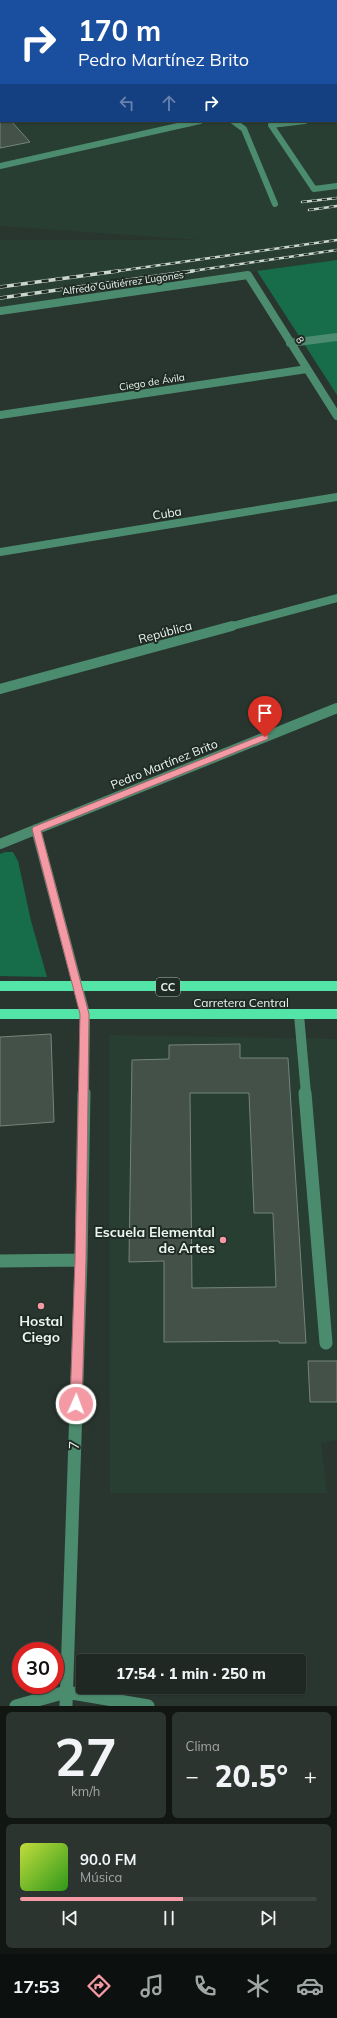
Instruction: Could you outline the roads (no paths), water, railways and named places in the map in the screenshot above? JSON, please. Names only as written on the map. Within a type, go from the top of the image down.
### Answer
[{"type":"main road","name":"Carretera Central","points":[[0,986],[337,986]]},
{"type":"main road","name":"Carretera Central","points":[[0,1014],[337,1014]]},
{"type":"street","points":[[0,166],[196,122]]},
{"type":"street","points":[[234,122],[244,129],[275,204]]},
{"type":"street","points":[[296,122],[270,125],[314,189],[337,186]]},
{"type":"street","name":"Alfredo Guitiérrez Lugones","points":[[0,311],[248,274]]},
{"type":"street","name":"8","points":[[248,274],[337,416]]},
{"type":"street","points":[[290,343],[337,337]]},
{"type":"street","name":"Ciego de Ávila","points":[[0,415],[307,369]]},
{"type":"street","name":"Cuba","points":[[0,552],[337,498]]},
{"type":"street","name":"República","points":[[0,689],[337,598]]},
{"type":"street","name":"Pedro Martínez Brito","points":[[0,844],[337,708]]},
{"type":"street","name":"7","points":[[36,829],[84,1014],[80,1260],[66,1699]]},
{"type":"street","points":[[299,1015],[326,1343]]},
{"type":"street","points":[[0,1261],[80,1260]]},
{"type":"street","points":[[16,1706],[66,1699],[148,1706]]},
{"type":"railway","points":[[302,202],[337,198]]},
{"type":"railway","points":[[309,210],[337,206]]},
{"type":"railway","points":[[111,272],[337,240]]},
{"type":"railway","points":[[185,272],[337,250]]},
{"type":"railway","points":[[0,287],[118,271]]},
{"type":"railway","points":[[0,298],[193,271]]},
{"type":"place","name":"Escuela Elemental de Artes","points":[[223,1240]]},
{"type":"place","name":"Hostal Ciego","points":[[41,1306]]}]
